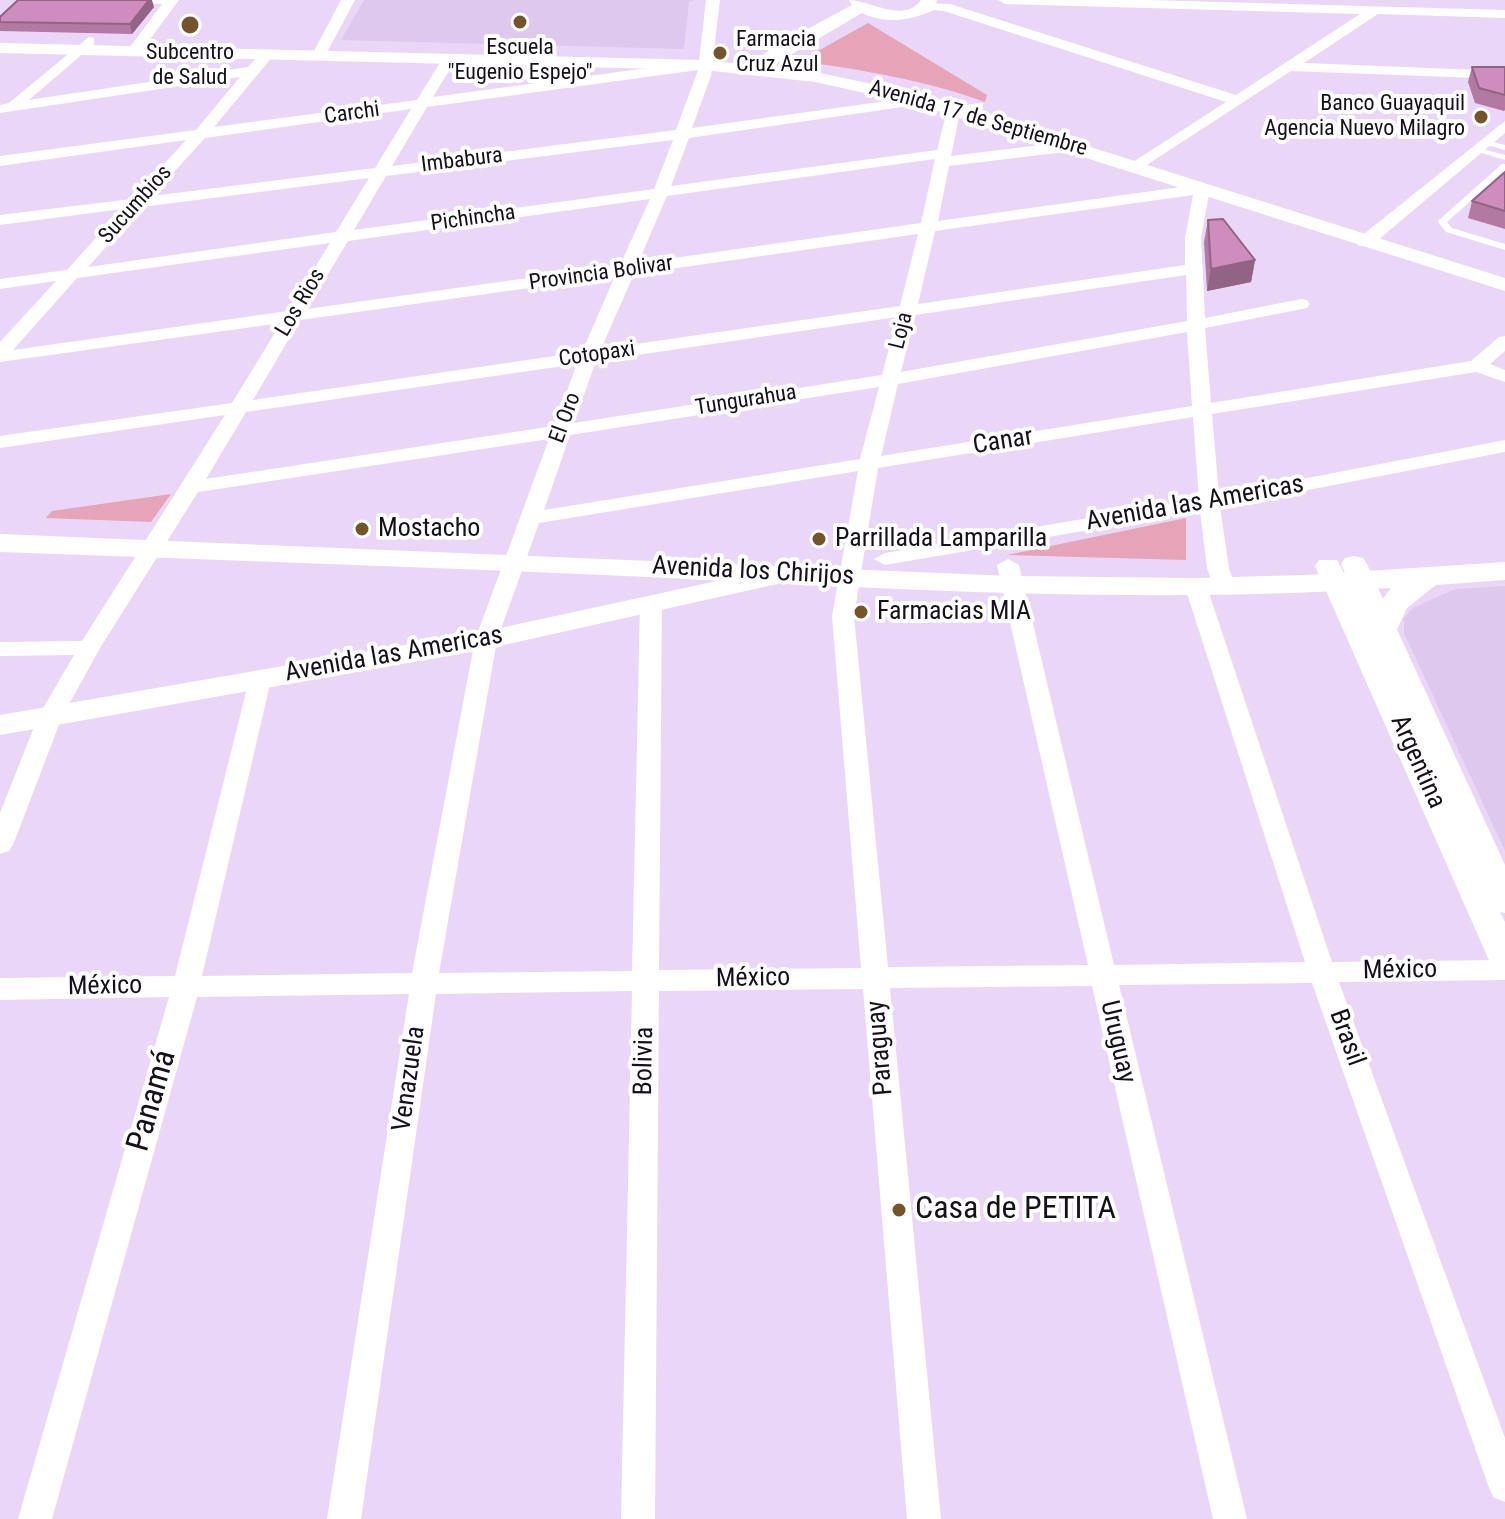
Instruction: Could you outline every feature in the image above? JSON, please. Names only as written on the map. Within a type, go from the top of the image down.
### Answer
[{"type":"main road","name":"Avenida los Chirijos","points":[[0,526],[159,539]]},
{"type":"main road","name":"Avenida los Chirijos","points":[[0,543],[159,539],[522,540],[851,567],[1213,581],[1345,573],[1505,553]]},
{"type":"main road","name":"Avenida los Chirijos","points":[[522,540],[679,582],[851,567],[885,559],[1010,575]]},
{"type":"main road","name":"Avenida los Chirijos","points":[[1345,573],[1429,576],[1505,571]]},
{"type":"main road","points":[[1383,629],[1388,608],[1402,593],[1429,576]]},
{"type":"street","points":[[321,50],[348,0]]},
{"type":"street","name":"El Oro","points":[[486,640],[589,356],[660,194],[704,76],[713,0]]},
{"type":"street","points":[[1005,0],[1375,6],[1505,14]]},
{"type":"street","points":[[137,46],[171,1]]},
{"type":"street","points":[[769,66],[866,7],[913,13],[928,3],[1236,100]]},
{"type":"street","points":[[1142,163],[1375,6]]},
{"type":"street","name":"Avenida 17 de Septiembre","points":[[0,40],[85,45],[705,61],[896,83],[978,106],[1505,285]]},
{"type":"street","points":[[0,118],[6,108],[85,45]]},
{"type":"street","name":"Avenida 17 de Septiembre","points":[[0,48],[85,45]]},
{"type":"street","name":"Avenida 17 de Septiembre","points":[[137,46],[268,53],[321,50],[449,59],[705,61]]},
{"type":"street","name":"Sucumbios","points":[[0,355],[200,134],[268,53]]},
{"type":"street","name":"Los Rios","points":[[0,845],[50,717],[89,648],[159,539],[449,59]]},
{"type":"street","name":"Carchi","points":[[0,161],[422,105],[705,61]]},
{"type":"street","name":"Avenida 17 de Septiembre","points":[[769,66],[923,100],[1073,146],[1142,163],[1202,189],[1370,237],[1505,271]]},
{"type":"street","points":[[1285,67],[1505,75]]},
{"type":"street","points":[[6,108],[253,71]]},
{"type":"street","name":"Imbabura","points":[[0,220],[683,134],[923,100]]},
{"type":"street","points":[[953,110],[978,106]]},
{"type":"street","name":"Loja","points":[[851,567],[869,464],[928,228],[953,110]]},
{"type":"street","points":[[1370,237],[1505,125]]},
{"type":"street","name":"Pichincha","points":[[0,284],[944,157],[1073,146]]},
{"type":"street","name":"Provincia Bolivar","points":[[0,355],[1202,189]]},
{"type":"street","name":"Brasil","points":[[1202,189],[1193,238],[1213,581],[1322,972],[1505,1485]]},
{"type":"street","name":"Cotopaxi","points":[[0,442],[1194,269]]},
{"type":"street","name":"Tungurahua","points":[[190,487],[890,379],[1196,326],[1301,304]]},
{"type":"street","points":[[1505,341],[1477,366],[1505,376]]},
{"type":"street","name":"Canar","points":[[522,540],[869,464],[1477,366]]},
{"type":"street","name":"Avenida las Americas","points":[[885,559],[1209,503],[1505,446]]},
{"type":"street","name":"Paraguay","points":[[851,567],[843,616],[924,1519]]},
{"type":"street","name":"Argentina","points":[[1345,573],[1383,629],[1505,901]]},
{"type":"street","name":"Argentina","points":[[1345,573],[1505,958]]},
{"type":"street","name":"Uruguay","points":[[1010,575],[1230,1519]]},
{"type":"street","name":"Avenida las Americas","points":[[0,725],[486,640],[651,603],[679,582]]},
{"type":"street","name":"Bolivia","points":[[638,1519],[651,603]]},
{"type":"street","name":"Venazuela","points":[[344,1519],[424,983],[486,640]]},
{"type":"street","points":[[0,649],[89,648]]},
{"type":"street","name":"Panamá","points":[[35,1519],[186,986],[260,680]]},
{"type":"street","name":"México","points":[[0,989],[1505,970]]},
{"type":"lane","points":[[133,2],[171,1]]},
{"type":"lane","points":[[1482,146],[1505,148]]},
{"type":"lane","points":[[1482,146],[1505,158]]},
{"type":"lane","points":[[1505,166],[1442,222],[1449,230],[1505,247]]},
{"type":"shaded area","name":"Escuela \"Eugenio Espejo\"","points":[[364,0],[694,0],[689,2],[684,49],[341,40]]},
{"type":"shaded area","points":[[868,23],[987,95],[985,102],[916,82],[800,61]]},
{"type":"shaded area","points":[[171,494],[151,522],[46,518],[52,511]]},
{"type":"shaded area","points":[[1186,518],[1186,560],[1007,555]]},
{"type":"shaded area","points":[[1505,586],[1505,851],[1404,633],[1404,618],[1413,608],[1456,589]]},
{"type":"building","points":[[18,0],[149,0],[130,24],[0,22],[0,17]]},
{"type":"building","points":[[1472,67],[1505,67],[1505,95],[1479,88]]},
{"type":"building","points":[[1505,172],[1505,211],[1472,201]]},
{"type":"building","points":[[1223,219],[1255,260],[1211,269],[1208,220]]},
{"type":"place","name":"Escuela \"Eugenio Espejo\"","points":[[520,22]]},
{"type":"place","name":"Subcentro de Salud","points":[[190,25]]},
{"type":"place","name":"Farmacia Cruz Azul","points":[[720,53]]},
{"type":"place","name":"Banco Guayaquil Agencia Nuevo Milagro","points":[[1481,117]]},
{"type":"place","name":"Mostacho","points":[[362,529]]},
{"type":"place","name":"Parrillada Lamparilla","points":[[819,539]]},
{"type":"place","name":"Farmacias MIA","points":[[861,612]]},
{"type":"place","name":"Casa de PETITA","points":[[899,1210]]}]
